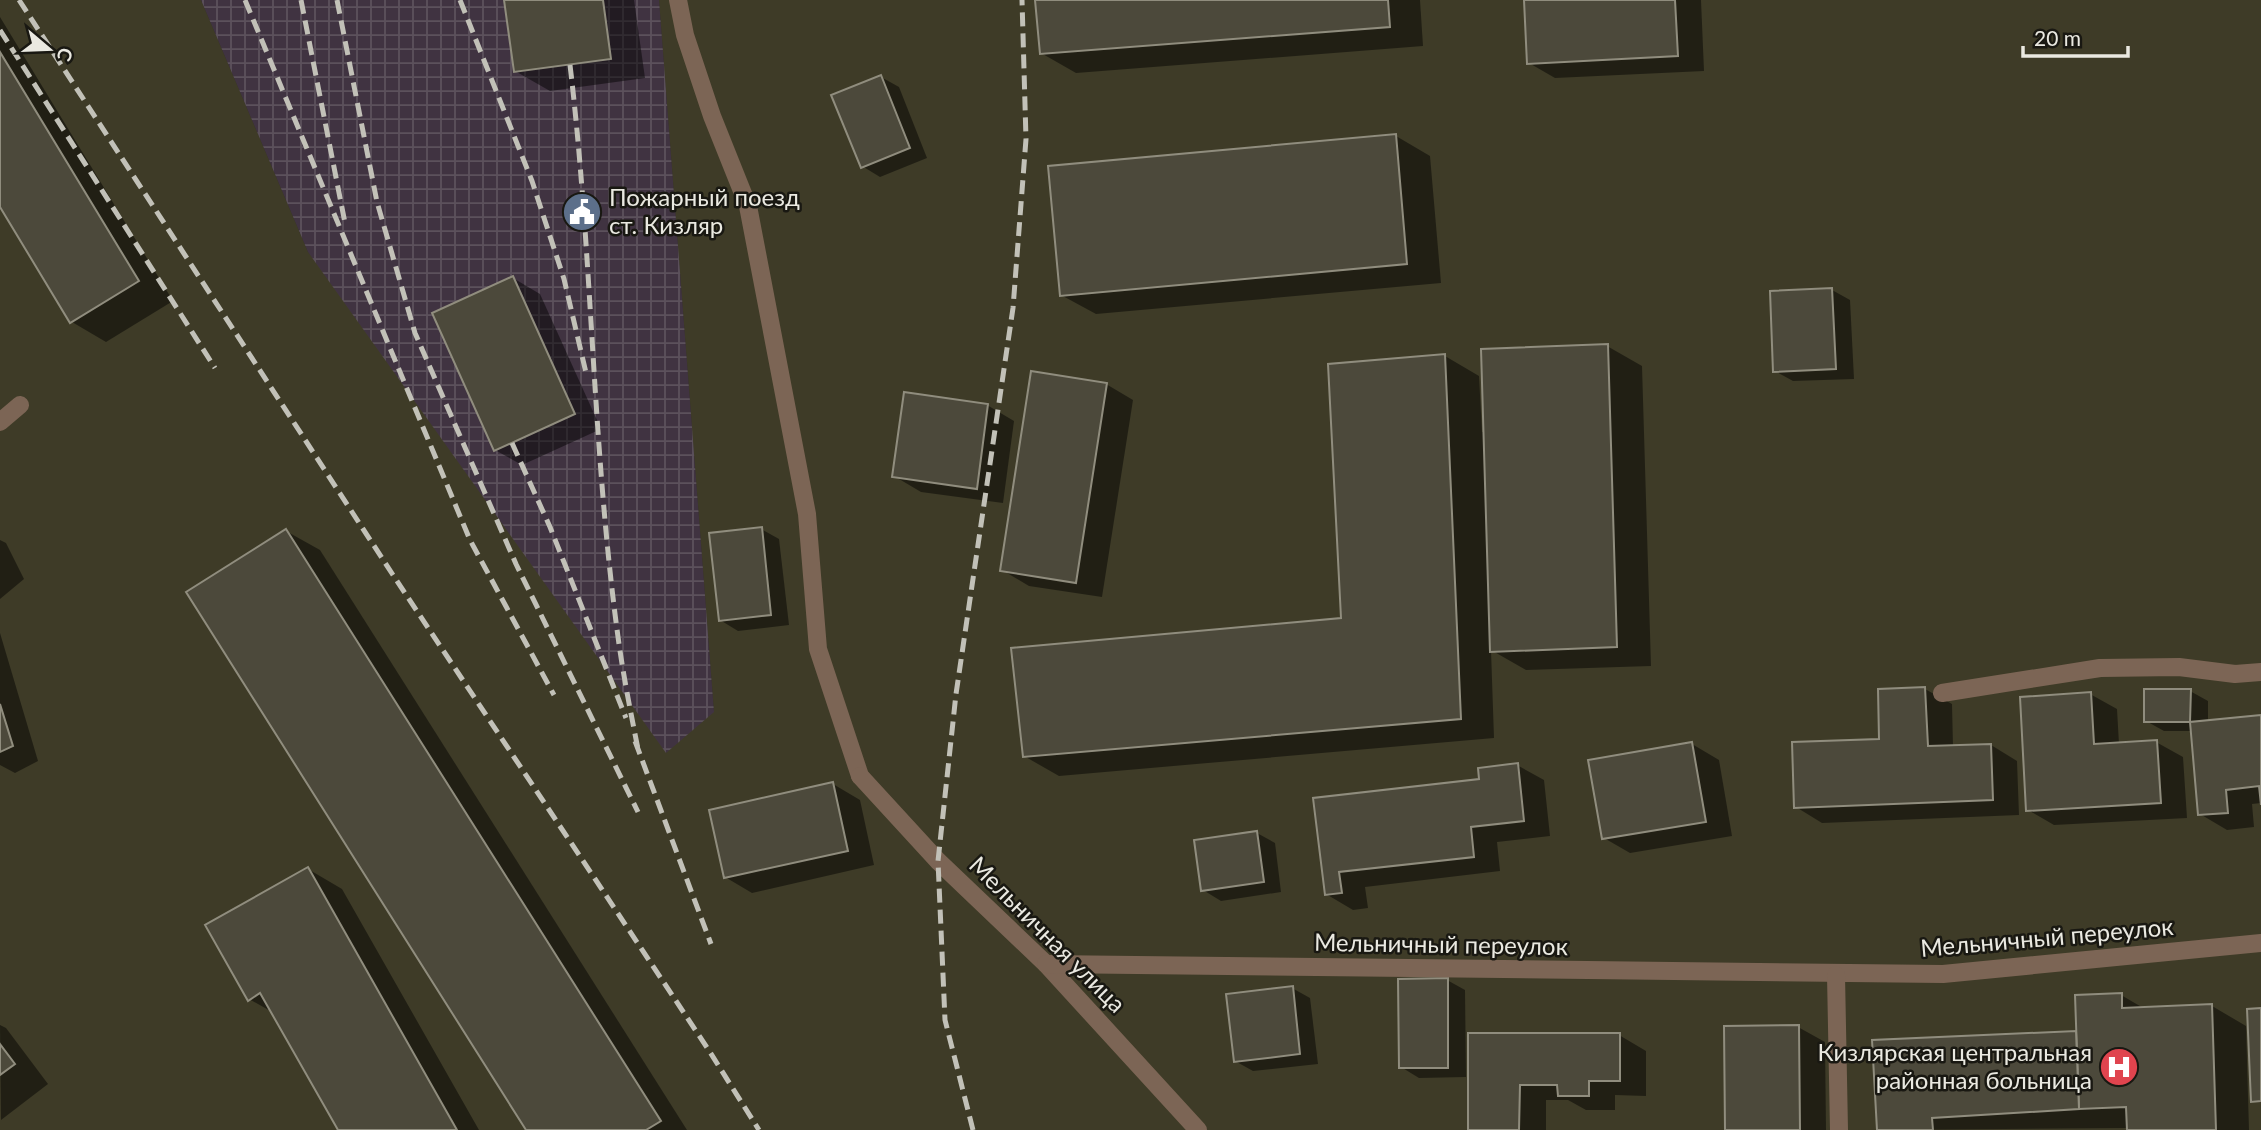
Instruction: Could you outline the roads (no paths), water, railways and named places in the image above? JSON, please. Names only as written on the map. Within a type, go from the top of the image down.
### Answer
[{"type":"street","name":"Мельничная улица","points":[[678,0],[685,35],[708,104],[748,206],[807,514],[818,649],[860,776],[938,861],[1046,964],[1198,1130]]},
{"type":"street","points":[[0,422],[20,405]]},
{"type":"street","points":[[1942,693],[2100,668],[2179,667],[2235,674],[2261,672]]},
{"type":"street","name":"Мельничный переулок","points":[[1046,964],[1836,975],[1943,974],[2261,943]]},
{"type":"street","points":[[1836,975],[1839,1130]]},
{"type":"railway","points":[[19,0],[393,575],[759,1130]]},
{"type":"railway","points":[[245,0],[470,540],[554,695]]},
{"type":"railway","points":[[301,0],[345,223]]},
{"type":"railway","points":[[337,0],[377,202],[415,333],[516,564],[638,812]]},
{"type":"railway","points":[[460,0],[532,181],[564,279],[587,377]]},
{"type":"railway","points":[[973,1130],[945,1020],[938,861],[956,694],[1013,308],[1026,139],[1022,0]]},
{"type":"railway","points":[[0,30],[215,368]]},
{"type":"railway","points":[[570,65],[584,209],[610,572],[621,657],[638,749]]},
{"type":"railway","points":[[512,443],[550,527],[626,718]]},
{"type":"railway","points":[[635,741],[711,944]]},
{"type":"place","name":"Пожарный поезд ст. Кизляр","points":[[582,212]]},
{"type":"place","name":"Кизлярская центральная районная больница","points":[[2119,1067]]}]
